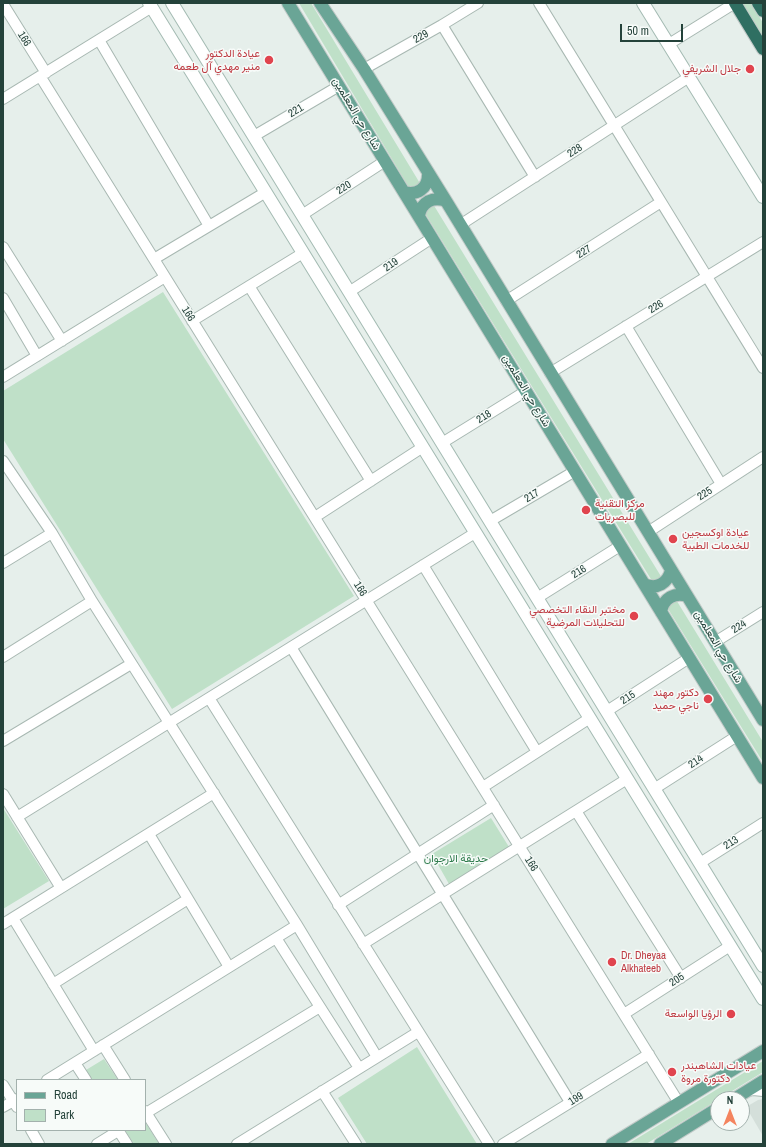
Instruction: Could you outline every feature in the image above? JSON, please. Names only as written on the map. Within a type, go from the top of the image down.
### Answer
[{"type":"highway","points":[[735,3],[763,49]]},
{"type":"highway","points":[[758,3],[763,11]]},
{"type":"main road","name":"شارع حي المعلمين","points":[[288,3],[763,778]]},
{"type":"main road","name":"شارع حي المعلمين","points":[[320,3],[364,69],[446,201],[763,720]]},
{"type":"main road","points":[[404,192],[416,193],[423,189],[427,182],[428,174]]},
{"type":"main road","points":[[419,216],[423,206],[428,201],[439,199],[446,201]]},
{"type":"main road","points":[[644,584],[652,586],[660,585],[669,578],[671,570]]},
{"type":"main road","points":[[661,612],[664,602],[670,597],[680,594],[687,596]]},
{"type":"main road","points":[[612,1144],[763,1051]]},
{"type":"main road","points":[[748,1091],[763,1081]]},
{"type":"main road","points":[[660,1144],[710,1113]]},
{"type":"street","points":[[172,3],[763,966]]},
{"type":"street","name":"229","points":[[364,69],[478,3]]},
{"type":"street","points":[[539,3],[763,368]]},
{"type":"street","points":[[644,3],[762,194]]},
{"type":"street","points":[[669,44],[735,3]]},
{"type":"street","name":"166","points":[[3,4],[43,75],[192,321],[679,1102]]},
{"type":"street","points":[[3,100],[150,5],[763,1000]]},
{"type":"street","points":[[442,25],[535,177]]},
{"type":"street","points":[[98,40],[209,226]]},
{"type":"street","points":[[199,84],[207,88],[211,87],[216,80],[216,74]]},
{"type":"street","name":"228","points":[[460,225],[689,78]]},
{"type":"street","name":"221","points":[[254,136],[339,86]]},
{"type":"street","points":[[213,106],[214,97],[216,94],[224,93],[229,96]]},
{"type":"street","name":"220","points":[[302,215],[385,161]]},
{"type":"street","points":[[154,259],[266,192]]},
{"type":"street","name":"227","points":[[506,301],[661,202]]},
{"type":"street","name":"219","points":[[350,292],[432,238]]},
{"type":"street","name":"226","points":[[550,373],[763,242]]},
{"type":"street","points":[[3,247],[62,341]]},
{"type":"street","points":[[192,321],[303,253]]},
{"type":"street","points":[[3,377],[165,277]]},
{"type":"street","points":[[249,286],[371,481]]},
{"type":"street","points":[[3,298],[37,356]]},
{"type":"street","points":[[626,326],[721,484]]},
{"type":"street","name":"218","points":[[442,443],[526,391]]},
{"type":"street","points":[[315,517],[423,447]]},
{"type":"street","name":"225","points":[[648,532],[763,457]]},
{"type":"street","points":[[3,460],[7,474],[52,533],[131,664],[297,925],[377,1057]]},
{"type":"street","name":"217","points":[[490,521],[574,471]]},
{"type":"street","points":[[447,487],[451,490],[460,489],[463,478]]},
{"type":"street","points":[[461,508],[460,503],[463,496],[472,495],[476,498]]},
{"type":"street","points":[[17,817],[476,532]]},
{"type":"street","points":[[3,563],[52,533]]},
{"type":"street","name":"216","points":[[537,598],[620,546]]},
{"type":"street","points":[[423,565],[537,752]]},
{"type":"street","points":[[3,657],[92,601]]},
{"type":"street","name":"224","points":[[715,642],[763,612]]},
{"type":"street","points":[[291,647],[570,1102]]},
{"type":"street","name":"215","points":[[607,711],[689,658]]},
{"type":"street","points":[[3,741],[131,664]]},
{"type":"street","points":[[209,698],[489,1144]]},
{"type":"street","points":[[483,787],[590,718]]},
{"type":"street","points":[[603,740],[611,743],[615,741],[618,738],[619,731]]},
{"type":"street","name":"214","points":[[654,789],[737,736]]},
{"type":"street","points":[[616,760],[614,756],[619,749],[623,748],[631,751]]},
{"type":"street","points":[[363,944],[627,779]]},
{"type":"street","points":[[3,924],[214,793]]},
{"type":"street","points":[[3,794],[61,888]]},
{"type":"street","points":[[338,905],[494,805]]},
{"type":"street","points":[[576,811],[680,978]]},
{"type":"street","name":"213","points":[[700,863],[763,823]]},
{"type":"street","points":[[149,834],[229,967]]},
{"type":"street","points":[[53,984],[188,899]]},
{"type":"street","points":[[13,918],[94,1051]]},
{"type":"street","points":[[49,1079],[297,925]]},
{"type":"street","points":[[276,938],[359,1068]]},
{"type":"street","name":"205","points":[[624,1014],[730,946]]},
{"type":"street","points":[[166,1144],[146,1112],[320,1007]]},
{"type":"street","points":[[237,1144],[418,1032]]},
{"type":"street","points":[[103,1045],[124,1079]]},
{"type":"street","name":"199","points":[[503,1144],[649,1054]]},
{"type":"street","points":[[75,1063],[85,1079]]},
{"type":"street","points":[[3,1085],[16,1102],[3,1107]]},
{"type":"street","points":[[322,1091],[356,1144]]},
{"type":"street","points":[[750,1091],[763,1091]]},
{"type":"street","points":[[32,1131],[39,1144]]},
{"type":"street","points":[[97,1144],[116,1131]]},
{"type":"street","points":[[119,1131],[127,1144]]},
{"type":"shaded area","points":[[763,1099],[763,1136],[750,1114],[750,1105]]},
{"type":"green space","points":[[299,3],[311,3],[421,185],[411,191]]},
{"type":"green space","points":[[741,3],[751,3],[763,23],[763,40]]},
{"type":"green space","points":[[433,204],[662,578],[654,584],[423,210]]},
{"type":"green space","points":[[163,292],[354,596],[172,709],[3,439],[3,391]]},
{"type":"green space","points":[[675,598],[763,742],[763,762],[665,604]]},
{"type":"green space","points":[[3,808],[49,881],[3,909]]},
{"type":"green space","name":"حديقة الارجوان","points":[[491,818],[509,847],[449,884],[432,854]]},
{"type":"green space","points":[[417,1047],[477,1144],[367,1144],[338,1098]]},
{"type":"green space","points":[[104,1059],[117,1079],[91,1079],[86,1070]]},
{"type":"green space","points":[[763,1061],[763,1072],[732,1091],[714,1091]]},
{"type":"green space","points":[[710,1094],[710,1105],[646,1144],[628,1144]]},
{"type":"green space","points":[[146,1124],[159,1144],[134,1144],[126,1131],[146,1131]]},
{"type":"place","name":"عيادة الدكتور منير مهدي آل طعمه","points":[[269,60]]},
{"type":"place","name":"جلال الشريفي","points":[[750,69]]},
{"type":"place","name":"مركز التقنية للبصريات","points":[[586,510]]},
{"type":"place","name":"عيادة اوكسجين للخدمات الطبية","points":[[673,539]]},
{"type":"place","name":"مختبر النقاء التخصصي للتحليلات المرضية","points":[[634,616]]},
{"type":"place","name":"دكتور مهند ناجي حميد","points":[[708,699]]},
{"type":"place","name":"Dr. Dheyaa Alkhateeb","points":[[612,962]]},
{"type":"place","name":"الرؤيا الواسعة","points":[[731,1014]]},
{"type":"place","name":"عيادات الشاهبندر دكتورة مروة","points":[[672,1072]]}]
